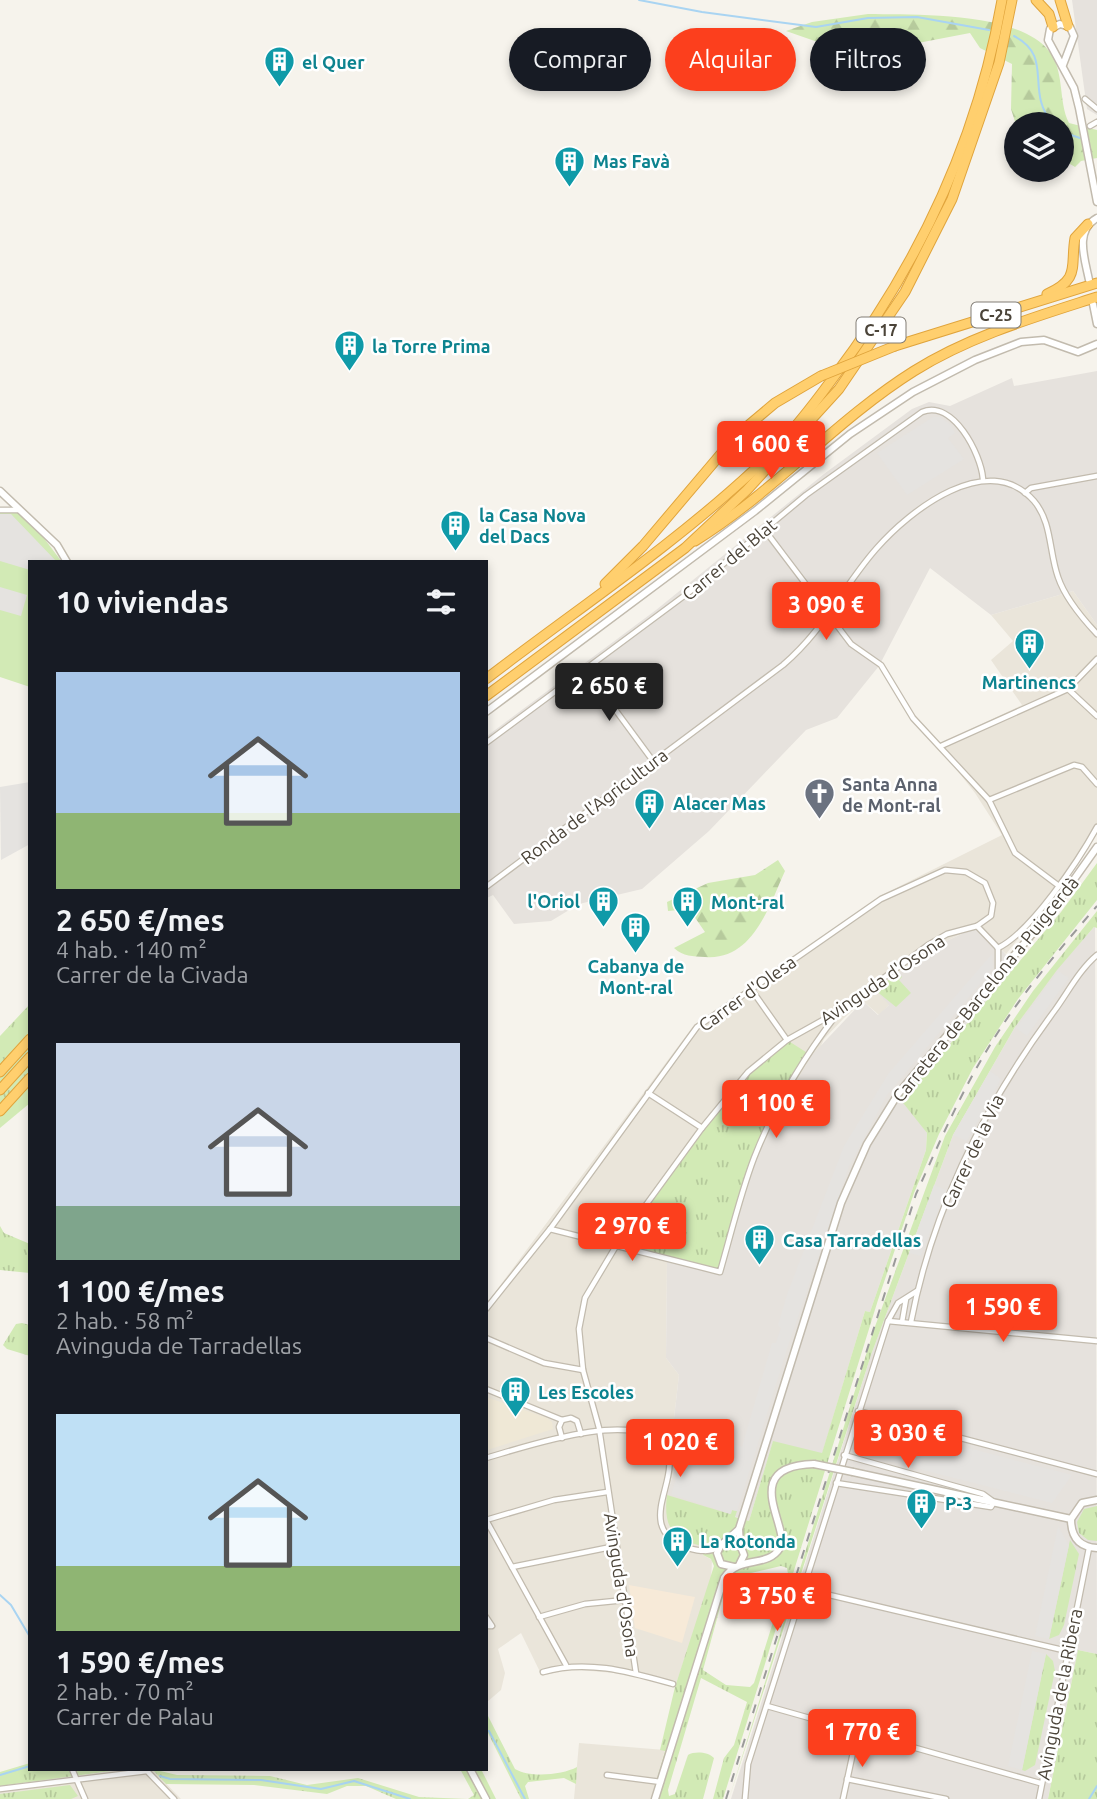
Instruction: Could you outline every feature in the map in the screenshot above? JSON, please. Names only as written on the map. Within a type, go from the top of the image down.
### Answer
[{"type":"highway","points":[[1037,0],[1049,14],[1052,27]]},
{"type":"highway","points":[[1060,0],[1068,26]]},
{"type":"highway","name":"C-17","points":[[488,695],[685,548],[810,424],[869,348],[905,292],[936,235],[969,155],[1007,4]]},
{"type":"highway","name":"C-17","points":[[488,677],[695,521],[754,470],[795,428],[861,341],[898,286],[928,228],[962,149],[994,62]]},
{"type":"highway","points":[[1003,313],[1054,291],[1066,282],[1075,265],[1075,238],[1092,221]]},
{"type":"highway","name":"C-25","points":[[596,596],[643,546],[737,435],[775,403],[821,376],[895,346],[1093,282]]},
{"type":"highway","name":"C-25","points":[[685,548],[753,498],[851,416],[915,371],[992,333],[1095,301]]},
{"type":"highway","points":[[0,1072],[28,1041]]},
{"type":"highway","points":[[0,1090],[28,1059]]},
{"type":"highway","points":[[0,1111],[28,1079]]},
{"type":"street","points":[[1063,65],[1074,38],[1068,26],[1060,24],[1052,27],[1048,36],[1063,65],[1079,108],[1097,202],[1083,239],[1093,282]]},
{"type":"street","points":[[1054,47],[1068,48]]},
{"type":"street","points":[[1085,99],[1097,109]]},
{"type":"street","points":[[1090,126],[1097,122]]},
{"type":"street","points":[[1095,301],[1097,324]]},
{"type":"street","points":[[488,711],[755,511],[850,434],[912,392],[975,360],[1021,342],[1044,340],[1078,352],[1097,344]]},
{"type":"street","name":"Carrer del Blat","points":[[488,742],[692,590],[764,529],[892,430],[928,409],[942,410],[954,419],[981,467],[983,480]]},
{"type":"street","points":[[1025,493],[1031,488],[1097,476]]},
{"type":"street","points":[[983,480],[1005,482],[1025,493],[1043,514],[1061,585],[1097,634]]},
{"type":"street","name":"Ronda de l'Agricultura","points":[[488,885],[783,665],[813,638],[866,561],[891,533],[939,499],[983,480]]},
{"type":"street","points":[[0,491],[57,545],[66,560]]},
{"type":"street","points":[[0,510],[21,510]]},
{"type":"street","points":[[764,529],[856,650],[881,665],[913,718],[989,800],[1015,853],[1059,886]]},
{"type":"street","points":[[941,746],[1068,689],[1097,659]]},
{"type":"street","points":[[586,670],[653,761]]},
{"type":"street","points":[[1068,689],[1097,716]]},
{"type":"street","points":[[989,800],[1074,765],[1082,767],[1097,785]]},
{"type":"street","points":[[998,948],[1010,942],[1059,886],[1097,827]]},
{"type":"street","name":"Carretera de Barcelona a Puigcerdà","points":[[737,1565],[741,1548],[739,1529],[841,1203],[867,1144],[898,1094],[1052,909],[1097,847]]},
{"type":"street","name":"Carrer d'Olesa","points":[[488,1306],[550,1229],[697,1027],[881,899],[946,870],[966,872],[985,883],[993,903],[991,916],[977,926]]},
{"type":"street","points":[[977,926],[998,948],[998,972]]},
{"type":"street","name":"Avinguda d'Osona","points":[[636,1673],[599,1432],[583,1370],[579,1329],[586,1298],[616,1246],[702,1128],[748,1072],[787,1040],[839,1011],[928,945],[947,934],[977,926]]},
{"type":"street","name":"Carrer de la Via","points":[[911,1322],[917,1291],[955,1179],[987,1110],[1023,1052],[1097,955]]},
{"type":"street","points":[[751,989],[787,1040]]},
{"type":"street","points":[[550,1229],[720,1272],[754,1159],[775,1112],[809,1054],[839,1011]]},
{"type":"street","points":[[648,1093],[702,1128]]},
{"type":"street","points":[[745,1799],[748,1764],[888,1321],[898,1303],[917,1291]]},
{"type":"street","points":[[902,1322],[906,1298]]},
{"type":"street","points":[[888,1321],[1097,1341]]},
{"type":"street","points":[[488,1339],[544,1363],[583,1370]]},
{"type":"street","points":[[488,1391],[562,1420],[571,1418],[577,1421],[581,1434]]},
{"type":"street","points":[[858,1411],[1097,1474]]},
{"type":"street","points":[[562,1420],[559,1427],[562,1438]]},
{"type":"street","points":[[488,1457],[562,1438],[615,1429],[654,1437],[664,1446],[670,1464],[661,1500],[662,1523],[677,1542],[704,1551],[719,1561],[737,1565],[773,1556],[782,1546],[783,1538],[770,1498],[775,1482],[784,1471],[798,1464],[814,1464],[1071,1519]]},
{"type":"street","points":[[844,1455],[983,1494],[994,1502]]},
{"type":"street","points":[[836,1483],[990,1507],[994,1502]]},
{"type":"street","points":[[488,1519],[554,1500],[607,1492]]},
{"type":"street","points":[[1093,1548],[1074,1538],[1071,1519],[1082,1503],[1097,1500]]},
{"type":"street","points":[[488,1524],[566,1665]]},
{"type":"street","name":"Carretera de Barcelona a Puigcerdà","points":[[720,1547],[739,1529]]},
{"type":"street","points":[[727,1542],[762,1560]]},
{"type":"street","points":[[512,1567],[616,1546]]},
{"type":"street","points":[[655,1799],[720,1588],[720,1547],[704,1551]]},
{"type":"street","name":"Avinguda de la Ribera","points":[[1039,1799],[1067,1651],[1093,1548]]},
{"type":"street","points":[[720,1588],[737,1565]]},
{"type":"street","points":[[804,1589],[1067,1651]]},
{"type":"street","points":[[539,1617],[585,1604],[625,1600]]},
{"type":"street","points":[[543,1672],[566,1665],[636,1673],[673,1684]]},
{"type":"street","points":[[767,1706],[857,1734],[1040,1783]]},
{"type":"street","points":[[843,1799],[857,1734]]},
{"type":"street","points":[[73,1771],[85,1799]]},
{"type":"street","points":[[0,1789],[147,1771],[173,1797]]},
{"type":"street","points":[[471,1771],[486,1799]]},
{"type":"street","points":[[607,1775],[661,1782]]},
{"type":"street","points":[[847,1779],[946,1799]]},
{"type":"street","points":[[162,1799],[173,1797]]},
{"type":"shaded area","points":[[1072,0],[1097,0],[1097,115],[1087,109]]},
{"type":"shaded area","points":[[1097,371],[1097,625],[1073,591],[991,615],[930,568],[879,666],[837,718],[806,730],[709,831],[642,889],[579,904],[551,921],[514,924],[493,895],[488,898],[488,735],[656,610],[824,474],[912,409],[929,402],[950,406],[1012,378],[1014,386]]},
{"type":"shaded area","points":[[933,417],[940,417],[951,425],[955,433],[948,438],[964,459],[907,495],[877,453]]},
{"type":"shaded area","points":[[0,514],[11,514],[55,560],[28,560],[28,569],[0,561]]},
{"type":"shaded area","points":[[0,587],[27,595],[21,616],[0,610]]},
{"type":"shaded area","points":[[1073,591],[1097,625],[1097,833],[1081,860],[1006,954],[976,927],[942,943],[876,989],[890,1004],[879,1015],[863,1001],[844,1018],[824,1039],[721,1273],[667,1261],[666,1358],[679,1375],[673,1427],[677,1460],[667,1494],[735,1517],[703,1555],[712,1560],[711,1581],[675,1687],[636,1675],[568,1669],[542,1676],[521,1633],[498,1649],[505,1673],[501,1690],[488,1701],[488,1302],[694,1025],[880,896],[1002,835],[975,793],[937,745],[1022,705],[991,660],[1013,641],[991,615]]},
{"type":"shaded area","points":[[28,782],[28,845],[1,860],[0,787]]},
{"type":"shaded area","points":[[1095,926],[1097,1654],[1078,1650],[1048,1799],[731,1799],[871,1355],[953,1135],[1015,1027],[1056,970]]},
{"type":"shaded area","points":[[977,927],[1017,965],[933,1063],[918,1120],[927,1133],[926,1150],[870,1312],[865,1311],[822,1454],[773,1442],[749,1521],[667,1495],[677,1460],[673,1427],[679,1375],[666,1358],[667,1260],[721,1273],[762,1141],[812,1055],[863,1001],[878,1015],[889,1005],[875,989],[942,943]]},
{"type":"shaded area","points":[[992,954],[993,968],[887,1095],[849,1166],[787,1349],[737,1511],[732,1510],[731,1514],[671,1494],[692,1433],[696,1431],[742,1447],[772,1343],[776,1343],[781,1328],[778,1325],[788,1292],[844,1146],[889,1073]]},
{"type":"shaded area","points":[[1058,971],[1069,978],[1027,1036],[1016,1028]]},
{"type":"shaded area","points":[[990,1071],[1001,1079],[967,1141],[953,1135]]},
{"type":"shaded area","points":[[934,1185],[946,1190],[921,1256],[909,1253]]},
{"type":"shaded area","points":[[488,1398],[547,1418],[552,1422],[553,1429],[488,1450]]},
{"type":"shaded area","points":[[888,1427],[1072,1475],[1052,1503],[880,1459]]},
{"type":"shaded area","points":[[1058,1526],[1069,1545],[1049,1639],[1035,1636]]},
{"type":"shaded area","points":[[629,1585],[695,1597],[682,1643],[635,1628]]},
{"type":"shaded area","points":[[1032,1651],[1046,1654],[1022,1770],[1008,1766]]},
{"type":"shaded area","points":[[579,1743],[665,1750],[651,1799],[574,1799]]},
{"type":"shaded area","points":[[111,1771],[154,1771],[181,1799],[0,1799],[0,1786]]},
{"type":"green space","points":[[868,14],[937,16],[990,22],[1014,28],[1034,38],[1054,59],[1065,112],[1012,112],[1012,64],[980,48],[970,33],[926,41],[926,28],[810,28],[810,39],[796,34],[795,28],[812,22]]},
{"type":"green space","points":[[1074,124],[1097,130],[1097,158],[1081,161],[1075,167]]},
{"type":"green space","points":[[0,511],[18,512],[40,533],[60,560],[28,560],[28,686],[0,677]]},
{"type":"green space","points":[[778,860],[785,871],[765,915],[747,941],[722,956],[688,956],[674,948],[705,932],[689,909],[668,911],[667,902],[708,883],[755,875]]},
{"type":"green space","points":[[1097,863],[1097,900],[1018,999],[973,1068],[939,1134],[914,1193],[878,1300],[723,1799],[713,1799],[724,1758],[734,1745],[747,1702],[701,1678],[668,1790],[669,1796],[675,1794],[688,1755],[705,1753],[714,1758],[703,1799],[651,1799],[665,1751],[660,1750],[675,1687],[714,1566],[711,1559],[703,1555],[705,1547],[685,1540],[672,1531],[667,1516],[667,1495],[730,1514],[732,1510],[737,1511],[735,1517],[749,1521],[773,1441],[822,1453],[865,1311],[870,1312],[926,1150],[927,1133],[900,1099],[900,1095],[929,1062],[934,1063],[1061,912]],"holes":[[[781,1566],[787,1568],[788,1574],[754,1683],[750,1687],[726,1685],[703,1670],[724,1593],[734,1577]]]},
{"type":"green space","points":[[1097,911],[1097,928],[1094,927],[1057,970],[1015,1027],[953,1135],[871,1355],[729,1799],[873,1332],[945,1136],[995,1047],[1033,991]]},
{"type":"green space","points":[[898,973],[902,977],[899,980],[911,993],[896,1007],[875,990]]},
{"type":"green space","points":[[28,1006],[28,1105],[0,1128],[0,1036]]},
{"type":"green space","points":[[787,1040],[809,1054],[775,1112],[754,1159],[720,1272],[616,1247],[702,1128],[748,1072]]},
{"type":"green space","points":[[0,1226],[4,1233],[28,1243],[28,1273],[0,1270]]},
{"type":"green space","points":[[16,1324],[28,1324],[28,1355],[7,1349],[3,1345]]},
{"type":"green space","points":[[1097,1506],[1097,1541],[1088,1540],[1079,1533],[1077,1522],[1084,1509]]},
{"type":"green space","points":[[1070,1540],[1079,1554],[1064,1625],[1059,1635],[1049,1639]]},
{"type":"green space","points":[[1078,1650],[1097,1654],[1097,1799],[1048,1799]]},
{"type":"green space","points":[[1046,1654],[1053,1661],[1055,1671],[1035,1765],[1025,1771],[1022,1770]]},
{"type":"green space","points":[[488,1716],[515,1769],[529,1774],[546,1774],[577,1767],[576,1784],[564,1778],[528,1782],[525,1786],[529,1799],[521,1799],[488,1733]]},
{"type":"green space","points":[[28,1764],[28,1771],[111,1771],[0,1786],[0,1772]]},
{"type":"green space","points":[[154,1771],[177,1775],[270,1776],[307,1785],[358,1778],[419,1797],[468,1799],[396,1799],[366,1786],[347,1786],[327,1794],[254,1785],[166,1784]]},
{"type":"green space","points":[[461,1771],[482,1771],[496,1799],[468,1799],[474,1795]]},
{"type":"green space","points":[[70,1785],[78,1796],[71,1799],[0,1799],[0,1794]]},
{"type":"waterway","points":[[639,0],[702,12],[816,27],[868,18],[917,17],[989,30]]},
{"type":"waterway","points":[[1014,36],[1026,44],[1033,54],[1037,64],[1040,99],[1045,112]]},
{"type":"waterway","points":[[1074,136],[1080,138]]},
{"type":"waterway","points":[[0,1595],[11,1605],[28,1634]]},
{"type":"waterway","points":[[489,1731],[525,1799]]},
{"type":"waterway","points":[[0,1775],[28,1767]]},
{"type":"waterway","points":[[160,1776],[170,1779],[261,1780],[321,1789],[354,1781],[410,1799]]},
{"type":"waterway","points":[[1089,1799],[1097,1786]]},
{"type":"railway","points":[[726,1799],[916,1194],[958,1103],[999,1031],[1039,976],[1097,906]]},
{"type":"place","name":"el Quer","points":[[279,89]]},
{"type":"place","name":"Mas Favà","points":[[570,188]]},
{"type":"place","name":"la Torre Prima","points":[[349,373]]},
{"type":"place","name":"la Casa Nova del Dacs","points":[[456,552]]},
{"type":"place","name":"Martinencs","points":[[1029,671]]},
{"type":"place","name":"Santa Anna de Mont-ral","points":[[819,821]]},
{"type":"place","name":"Alacer Mas","points":[[650,830]]},
{"type":"place","name":"l'Oriol","points":[[603,928]]},
{"type":"place","name":"Mont-ral","points":[[688,929]]},
{"type":"place","name":"Cabanya de Mont-ral","points":[[636,955]]},
{"type":"place","name":"Casa Tarradellas","points":[[760,1267]]},
{"type":"place","name":"Les Escoles","points":[[515,1419]]},
{"type":"place","name":"P-3","points":[[922,1530]]},
{"type":"place","name":"La Rotonda","points":[[677,1568]]}]
